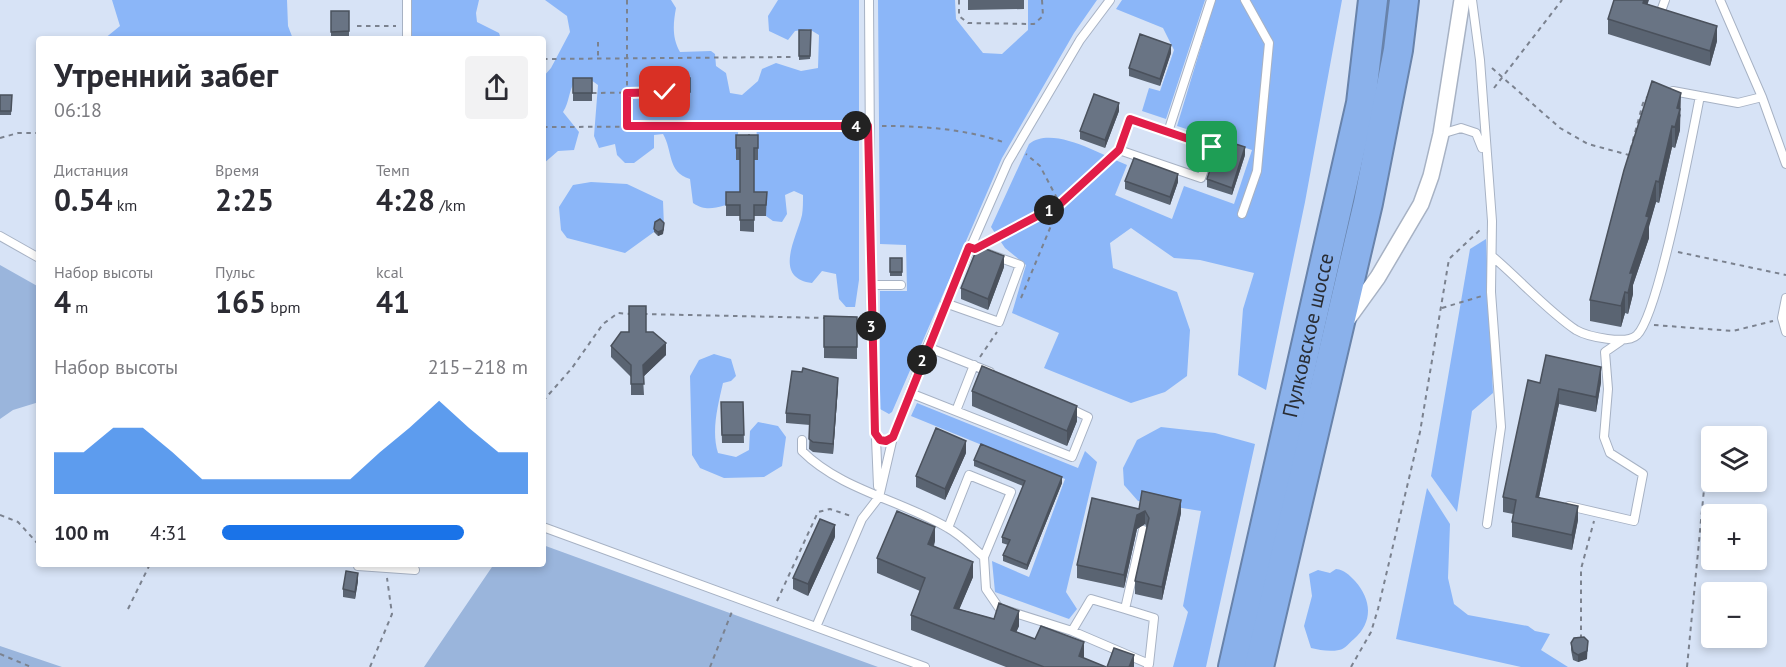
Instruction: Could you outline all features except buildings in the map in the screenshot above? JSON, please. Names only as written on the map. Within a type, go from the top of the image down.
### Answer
[{"type":"highway","name":"Пулковское шоссе","points":[[1233,667],[1361,103],[1372,0]]},
{"type":"highway","name":"Пулковское шоссе","points":[[1259,667],[1340,330],[1398,50],[1404,0]]},
{"type":"street","name":"Пулковское шоссе","points":[[1340,330],[1378,277],[1421,204],[1441,134],[1462,0]]},
{"type":"lane","points":[[407,0],[407,36]]},
{"type":"lane","points":[[868,0],[871,285],[879,497]]},
{"type":"lane","points":[[816,627],[862,519],[879,497],[893,437],[927,347],[1008,162],[1080,40],[1110,0]]},
{"type":"lane","points":[[1168,132],[1210,0]]},
{"type":"lane","points":[[1242,214],[1257,171],[1269,43],[1245,0]]},
{"type":"lane","points":[[1472,0],[1480,60],[1485,154],[1492,221],[1491,292],[1501,427],[1487,524]]},
{"type":"lane","points":[[1665,0],[1660,14],[1678,19]]},
{"type":"lane","points":[[1720,0],[1762,97],[1786,164]]},
{"type":"lane","points":[[1654,87],[1738,103],[1762,97]]},
{"type":"lane","points":[[1562,504],[1634,521],[1643,474],[1610,453],[1604,437],[1608,389],[1605,352],[1621,341],[1636,336],[1645,324],[1667,250],[1700,96]]},
{"type":"lane","points":[[1130,119],[1212,147],[1201,178],[1119,150],[1130,119]]},
{"type":"lane","points":[[1441,134],[1461,128],[1476,133],[1485,154]]},
{"type":"lane","points":[[0,236],[36,256]]},
{"type":"lane","points":[[945,303],[999,322],[1020,265],[972,248]]},
{"type":"lane","points":[[1493,257],[1577,331],[1621,341]]},
{"type":"lane","points":[[871,285],[901,285]]},
{"type":"lane","points":[[1786,298],[1782,318],[1786,332]]},
{"type":"lane","points":[[927,347],[995,375]]},
{"type":"lane","points":[[956,411],[974,365]]},
{"type":"lane","points":[[910,393],[1072,457],[1088,417],[1057,403]]},
{"type":"lane","points":[[875,433],[880,440],[886,441],[893,437]]},
{"type":"lane","points":[[802,440],[802,451],[813,463],[879,497],[948,528],[984,556]]},
{"type":"lane","points":[[948,528],[969,475],[1011,492],[984,556],[986,589],[999,608],[1072,631],[1149,665],[1154,618],[1091,599],[1072,631]]},
{"type":"lane","points":[[546,528],[925,667]]},
{"type":"lane","points":[[1125,609],[1143,530]]},
{"type":"lane","points":[[367,567],[415,570]]},
{"type":"path","points":[[627,0],[627,126]]},
{"type":"path","points":[[959,0],[959,16],[968,23],[1034,24],[1042,16],[1042,0]]},
{"type":"path","points":[[1481,100],[1505,77],[1563,0]]},
{"type":"path","points":[[357,26],[407,26]]},
{"type":"path","points":[[598,42],[598,59]]},
{"type":"path","points":[[546,59],[791,57]]},
{"type":"path","points":[[1480,60],[1505,77],[1547,119],[1560,128],[1588,144],[1629,155],[1643,103],[1654,87]]},
{"type":"path","points":[[592,93],[665,92]]},
{"type":"path","points":[[750,125],[750,140]]},
{"type":"path","points":[[546,127],[868,126]]},
{"type":"path","points":[[0,138],[18,133],[36,133]]},
{"type":"path","points":[[972,248],[1060,204],[1119,150]]},
{"type":"path","points":[[1351,667],[1371,632],[1378,609],[1420,432],[1449,259],[1492,221]]},
{"type":"path","points":[[1667,250],[1786,275]]},
{"type":"path","points":[[1442,308],[1491,292]]},
{"type":"path","points":[[546,397],[610,317],[618,314],[836,318]]},
{"type":"path","points":[[1645,324],[1733,330],[1782,318]]},
{"type":"path","points":[[1687,667],[1704,492]]},
{"type":"path","points":[[772,611],[818,512],[830,509],[862,519]]},
{"type":"path","points":[[1581,639],[1581,569],[1596,513]]},
{"type":"path","points":[[0,515],[18,522],[36,542]]},
{"type":"path","points":[[128,609],[149,567]]},
{"type":"path","points":[[370,667],[392,614],[388,579],[384,569]]},
{"type":"path","points":[[710,667],[737,598]]},
{"type":"path","points":[[0,654],[31,667]]},
{"type":"shaded area","points":[[112,0],[287,0],[288,26],[292,36],[108,36],[120,26]]},
{"type":"shaded area","points":[[405,0],[479,0],[476,13],[477,22],[499,33],[500,36],[405,36]]},
{"type":"shaded area","points":[[545,0],[671,0],[676,8],[674,31],[680,52],[711,51],[715,54],[716,66],[726,73],[730,93],[742,95],[758,81],[762,69],[776,63],[801,71],[818,68],[819,35],[809,29],[795,31],[788,40],[769,31],[768,16],[778,0],[859,0],[859,280],[855,307],[846,307],[839,299],[836,274],[822,271],[812,283],[800,280],[793,273],[790,255],[802,215],[803,195],[794,191],[785,195],[787,214],[782,222],[773,221],[766,216],[766,203],[754,203],[754,160],[758,159],[756,120],[739,121],[736,159],[740,160],[740,203],[705,208],[693,203],[690,179],[683,176],[674,166],[663,134],[654,135],[654,148],[634,163],[625,163],[617,155],[615,144],[599,148],[594,136],[598,85],[591,80],[576,80],[563,112],[579,132],[574,150],[558,151],[546,161],[546,74],[570,32],[567,16]]},
{"type":"shaded area","points":[[878,0],[955,0],[956,19],[983,53],[1002,54],[1028,30],[1028,0],[1097,0],[1074,33],[1002,158],[892,412],[889,414],[880,409],[880,291],[907,291],[906,245],[880,244]]},
{"type":"shaded area","points":[[1122,0],[1205,0],[1166,119],[1142,111],[1149,88],[1160,91],[1174,50],[1163,28],[1116,9]]},
{"type":"shaded area","points":[[1215,0],[1342,0],[1305,202],[1266,390],[1238,375],[1243,309],[1254,273],[1200,260],[1174,258],[1131,228],[1110,243],[1113,268],[1177,292],[1190,330],[1187,376],[1165,392],[1131,403],[1044,368],[1059,333],[1012,313],[1026,265],[1005,248],[991,227],[1029,144],[1039,139],[1064,140],[1127,165],[1115,195],[1172,219],[1184,186],[1234,204],[1252,150],[1177,126]]},
{"type":"shaded area","points":[[591,182],[627,184],[663,201],[664,227],[655,226],[654,232],[625,253],[567,238],[561,230],[559,207],[573,185]]},
{"type":"shaded area","points":[[1486,239],[1493,393],[1472,411],[1457,512],[1431,476],[1470,249]]},
{"type":"shaded area","points":[[0,265],[36,285],[36,403],[13,410],[0,419]]},
{"type":"shaded area","points":[[714,354],[731,359],[736,376],[731,381],[723,383],[715,427],[718,453],[736,457],[749,450],[750,431],[758,422],[778,426],[786,437],[782,466],[764,477],[724,478],[700,468],[692,455],[690,376],[699,360]]},
{"type":"shaded area","points":[[917,403],[1078,468],[1085,451],[1097,462],[1066,592],[1077,609],[1069,619],[995,592],[992,561],[1029,577],[1065,479],[911,416]]},
{"type":"shaded area","points":[[1161,427],[1215,433],[1255,444],[1206,667],[1173,667],[1188,612],[1183,606],[1201,511],[1138,501],[1124,485],[1123,468],[1137,440]]},
{"type":"shaded area","points":[[1427,488],[1450,524],[1448,578],[1454,604],[1468,615],[1528,626],[1535,631],[1550,634],[1541,650],[1568,667],[1521,667],[1396,639]]},
{"type":"shaded area","points":[[546,546],[878,667],[424,667],[492,567],[546,567]]},
{"type":"shaded area","points":[[1336,569],[1347,573],[1361,588],[1368,611],[1365,625],[1354,639],[1339,650],[1311,648],[1304,626],[1312,596],[1309,574],[1318,570],[1330,573]]},
{"type":"shaded area","points":[[0,646],[62,667],[0,667]]},
{"type":"route","points":[[665,92],[627,93],[627,126],[868,126],[875,433],[880,440],[886,441],[893,437],[969,247],[975,249],[1060,204],[1119,150],[1130,119],[1212,147]]}]
